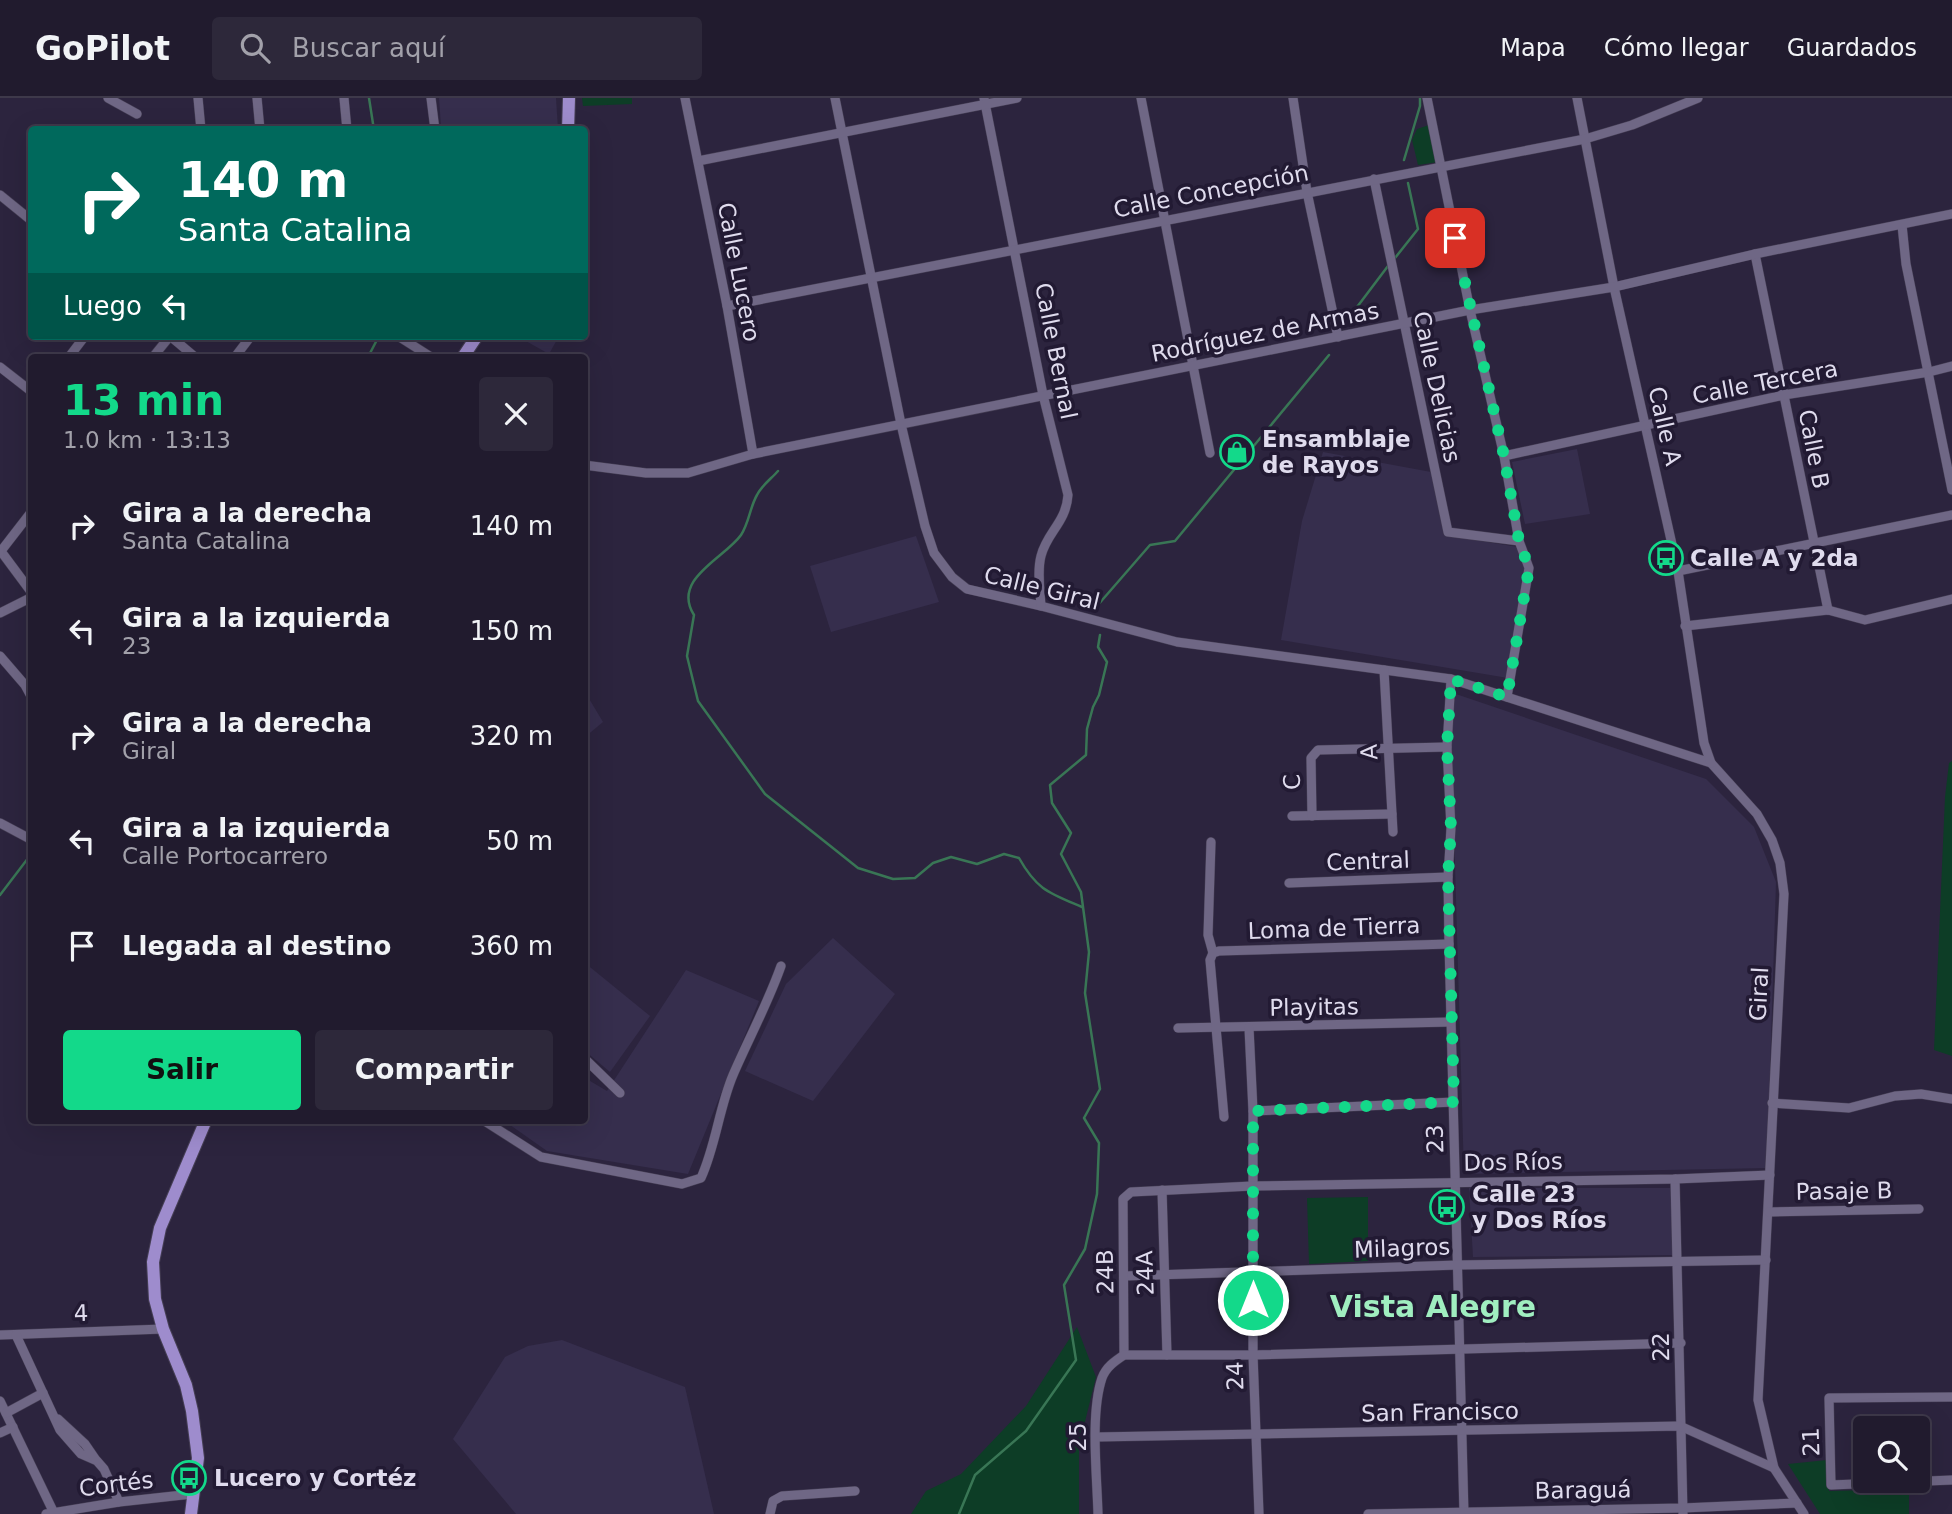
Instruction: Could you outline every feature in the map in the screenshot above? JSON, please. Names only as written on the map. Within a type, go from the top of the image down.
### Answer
[{"type":"main road","points":[[568,126],[569,98]]},
{"type":"main road","points":[[191,1514],[198,1458],[192,1411],[186,1385],[163,1329],[155,1299],[153,1262],[160,1228],[204,1124]]},
{"type":"street","points":[[108,98],[137,114]]},
{"type":"street","points":[[198,98],[201,126]]},
{"type":"street","points":[[257,98],[260,126]]},
{"type":"street","points":[[344,98],[347,126]]},
{"type":"street","points":[[431,98],[434,126]]},
{"type":"street","name":"Calle Lucero","points":[[685,98],[727,306],[753,454]]},
{"type":"street","name":"Calle Giral","points":[[835,98],[901,424],[925,526],[934,553],[951,577],[967,589],[1177,642],[1451,679]]},
{"type":"street","points":[[698,161],[985,101],[1017,98]]},
{"type":"street","points":[[1141,98],[1210,453]]},
{"type":"street","points":[[1293,98],[1307,192],[1338,337]]},
{"type":"street","points":[[1427,98],[1470,310],[1504,456],[1519,541],[1529,576],[1507,697]]},
{"type":"street","name":"Calle A","points":[[1577,98],[1614,287],[1678,570],[1704,743],[1711,764]]},
{"type":"street","points":[[1673,98],[1677,108]]},
{"type":"street","name":"Calle Concepción","points":[[727,306],[1585,139],[1632,125],[1698,98]]},
{"type":"street","name":"Calle Bernal","points":[[985,101],[1043,395],[1068,495],[1067,509],[1040,557],[1041,606]]},
{"type":"street","name":"Calle Delicias","points":[[1374,179],[1448,532],[1519,541]]},
{"type":"street","points":[[0,195],[28,218]]},
{"type":"street","name":"Rodríguez de Armas","points":[[588,466],[646,473],[688,473],[753,454],[1470,310],[1614,287],[1755,254],[1952,214]]},
{"type":"street","points":[[1902,225],[1906,264],[1952,490]]},
{"type":"street","name":"Calle B","points":[[1755,254],[1828,610]]},
{"type":"street","points":[[71,354],[82,340]]},
{"type":"street","points":[[155,354],[167,340]]},
{"type":"street","points":[[175,340],[191,354]]},
{"type":"street","points":[[237,354],[248,340]]},
{"type":"street","points":[[404,340],[426,354]]},
{"type":"street","name":"Calle Tercera","points":[[1504,456],[1784,395],[1952,366]]},
{"type":"street","points":[[0,367],[28,388]]},
{"type":"street","points":[[1678,570],[1952,515]]},
{"type":"street","points":[[28,517],[1,550],[28,589]]},
{"type":"street","points":[[0,613],[28,597]]},
{"type":"street","points":[[1685,626],[1828,610],[1865,620],[1952,599]]},
{"type":"street","points":[[0,656],[28,684]]},
{"type":"street","name":"A","points":[[1384,670],[1393,832]]},
{"type":"street","name":"Giral","points":[[1451,679],[1711,764],[1757,814],[1772,840],[1780,863],[1784,894],[1758,1400],[1774,1468],[1804,1514]]},
{"type":"street","name":"23","points":[[1451,679],[1447,747],[1451,828],[1448,877],[1449,944],[1464,1513]]},
{"type":"street","points":[[1388,747],[1447,747]]},
{"type":"street","name":"C","points":[[1312,816],[1311,758],[1318,750],[1388,747]]},
{"type":"street","points":[[1292,816],[1392,814]]},
{"type":"street","points":[[0,824],[28,838]]},
{"type":"street","points":[[1211,842],[1208,935],[1216,952],[1210,960],[1224,1117]]},
{"type":"street","name":"Central","points":[[1289,883],[1448,877]]},
{"type":"street","name":"Loma de Tierra","points":[[1216,952],[1449,944]]},
{"type":"street","points":[[490,1124],[541,1157],[682,1184],[701,1178],[733,1076],[781,966]]},
{"type":"street","name":"Playitas","points":[[1178,1028],[1451,1023]]},
{"type":"street","name":"24","points":[[1249,1027],[1253,1111],[1253,1355],[1259,1514]]},
{"type":"street","points":[[588,1062],[620,1093]]},
{"type":"street","points":[[1772,1103],[1849,1108],[1895,1096],[1921,1094],[1952,1099]]},
{"type":"street","points":[[1253,1111],[1454,1102]]},
{"type":"street","name":"Dos Ríos","points":[[1130,1192],[1252,1186],[1770,1175]]},
{"type":"street","name":"22","points":[[1675,1179],[1683,1511]]},
{"type":"street","name":"24A","points":[[1162,1190],[1167,1355]]},
{"type":"street","name":"24B","points":[[1124,1355],[1123,1199],[1130,1192]]},
{"type":"street","name":"Pasaje B","points":[[1769,1212],[1919,1209]]},
{"type":"street","name":"Milagros","points":[[1124,1276],[1458,1265],[1766,1260]]},
{"type":"street","name":"4","points":[[0,1335],[163,1329]]},
{"type":"street","points":[[16,1335],[52,1413],[85,1444],[104,1469],[119,1502]]},
{"type":"street","points":[[1124,1355],[1253,1355],[1681,1343]]},
{"type":"street","name":"25","points":[[1097,1514],[1097,1410],[1103,1376],[1111,1363],[1124,1355]]},
{"type":"street","points":[[6,1413],[43,1393]]},
{"type":"street","name":"21","points":[[1952,1397],[1829,1398],[1831,1486],[1952,1480]]},
{"type":"street","points":[[0,1401],[49,1513]]},
{"type":"street","name":"San Francisco","points":[[1097,1437],[1680,1426],[1774,1468]]},
{"type":"street","points":[[0,1433],[13,1427]]},
{"type":"street","points":[[770,1514],[773,1501],[782,1496],[855,1491]]},
{"type":"street","name":"Cortés","points":[[49,1513],[192,1494]]},
{"type":"street","name":"Baraguá","points":[[1368,1514],[1683,1511],[1797,1503]]},
{"type":"shaded area","points":[[439,98],[556,98],[558,126],[441,126]]},
{"type":"shaded area","points":[[524,340],[557,340],[549,354]]},
{"type":"shaded area","points":[[1577,449],[1590,514],[1525,524],[1512,462]]},
{"type":"shaded area","points":[[1323,452],[1431,472],[1445,535],[1518,547],[1525,565],[1508,678],[1281,640],[1302,521]]},
{"type":"shaded area","points":[[916,536],[939,602],[831,632],[810,566]]},
{"type":"shaded area","points":[[1450,692],[1706,779],[1754,827],[1776,882],[1767,1168],[1464,1174]]},
{"type":"shaded area","points":[[588,697],[603,722],[588,734]]},
{"type":"shaded area","points":[[833,938],[895,994],[813,1101],[745,1071],[786,984]]},
{"type":"shaded area","points":[[588,965],[650,1016],[610,1072],[588,1054]]},
{"type":"shaded area","points":[[686,970],[759,1001],[688,1174],[547,1151],[509,1124],[588,1124],[588,1080],[607,1091]]},
{"type":"shaded area","points":[[1469,1188],[1674,1188],[1676,1255],[1473,1257]]},
{"type":"shaded area","points":[[562,1340],[685,1387],[714,1514],[516,1514],[453,1439],[505,1357],[528,1346]]},
{"type":"green space","points":[[582,98],[632,98],[632,104],[583,106]]},
{"type":"green space","points":[[1429,125],[1438,162],[1418,165],[1412,140],[1417,129]]},
{"type":"green space","points":[[1952,761],[1952,1056],[1934,1050],[1945,797],[1949,763]]},
{"type":"green space","points":[[1368,1197],[1368,1261],[1309,1264],[1307,1198]]},
{"type":"green space","points":[[1077,1327],[1096,1377],[1079,1446],[1079,1514],[911,1514],[926,1491],[961,1474],[1026,1406]]},
{"type":"green space","points":[[1827,1460],[1829,1491],[1909,1493],[1909,1514],[1820,1514],[1788,1464]]},
{"type":"waterway","points":[[369,98],[373,126]]},
{"type":"waterway","points":[[1404,160],[1420,98]]},
{"type":"waterway","points":[[1395,258],[1418,229],[1408,183]]},
{"type":"waterway","points":[[1351,315],[1388,266]]},
{"type":"waterway","points":[[370,354],[377,340]]},
{"type":"waterway","points":[[1097,606],[1150,545],[1175,541],[1329,355]]},
{"type":"waterway","points":[[778,471],[759,492],[741,535],[703,570],[689,591],[689,602],[694,615],[687,656],[698,701],[765,794],[858,868],[893,879],[915,878],[933,863],[951,857],[977,864],[1004,854],[1019,858],[1032,877],[1045,889],[1082,907]]},
{"type":"waterway","points":[[959,1514],[975,1475],[1026,1431],[1076,1360],[1064,1285],[1085,1249],[1097,1194],[1099,1143],[1084,1118],[1100,1089],[1085,993],[1089,952],[1081,892],[1061,854],[1071,833],[1052,803],[1050,785],[1086,755],[1087,729],[1107,662],[1098,647],[1100,635]]},
{"type":"waterway","points":[[0,895],[28,858]]},
{"type":"place","name":"Ensamblaje de Rayos","points":[[1237,452]]},
{"type":"place","name":"Calle A y 2da","points":[[1666,558]]},
{"type":"place","name":"Calle 23 y Dos Ríos","points":[[1447,1207]]},
{"type":"place","name":"Lucero y Cortéz","points":[[189,1478]]},
{"type":"district","name":"Vista Alegre","points":[[1433,1306]]},
{"type":"route","points":[[1253,1300],[1253,1111],[1454,1102],[1448,877],[1451,828],[1447,747],[1451,679],[1507,697],[1529,576],[1529,568],[1519,541],[1504,456],[1455,238]]}]
